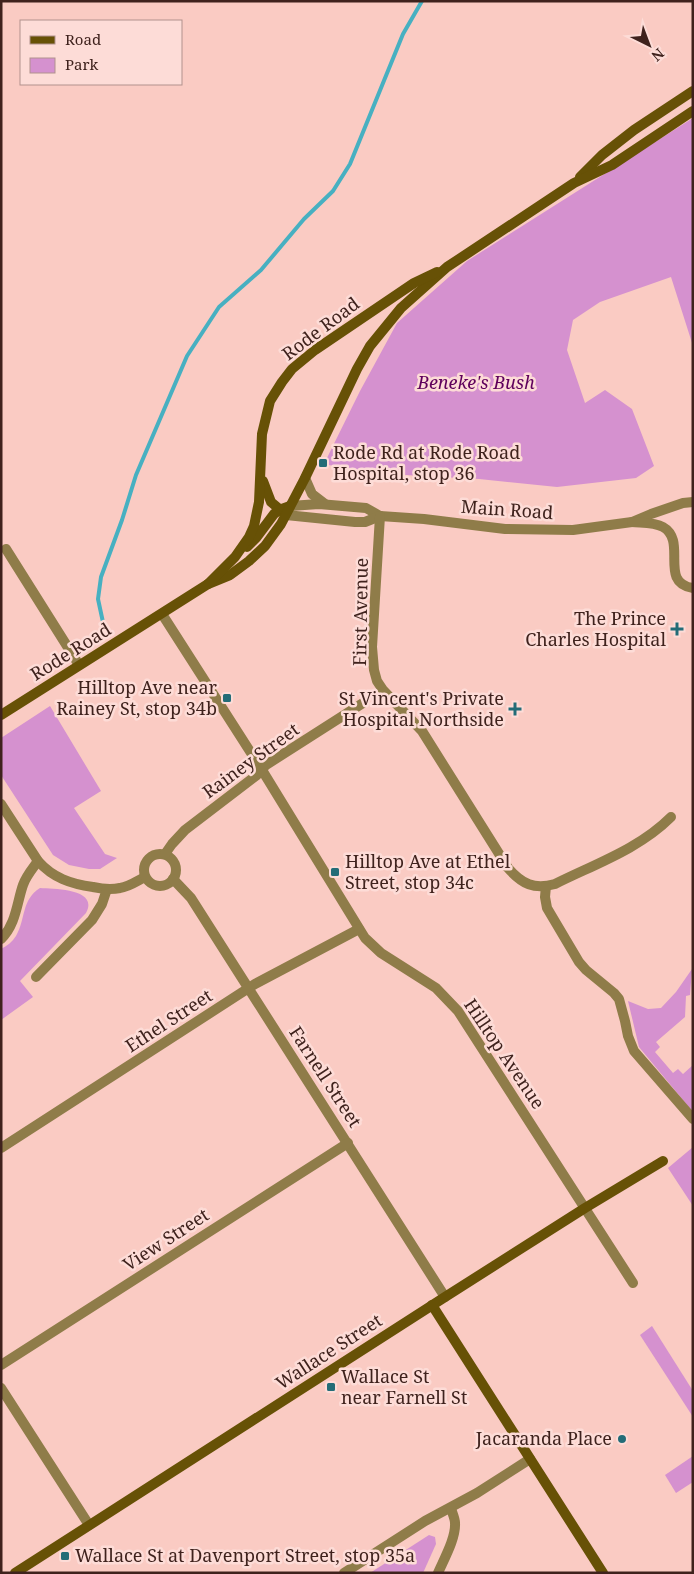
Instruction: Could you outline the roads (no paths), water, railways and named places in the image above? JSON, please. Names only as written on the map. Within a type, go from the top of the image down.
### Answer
[{"type":"main road","name":"Rode Road","points":[[574,183],[602,155],[693,91]]},
{"type":"main road","name":"Rode Road","points":[[1,714],[208,584],[235,558],[249,537],[257,517],[262,434],[270,401],[292,369],[315,350],[414,283],[447,267],[574,183],[612,164],[693,111]]},
{"type":"main road","name":"Rode Road","points":[[208,584],[230,575],[250,561],[265,546],[305,478],[357,368],[370,346],[401,308],[447,267]]},
{"type":"main road","points":[[235,558],[256,538],[274,514],[285,510],[268,495],[263,482],[261,468]]},
{"type":"main road","name":"Wallace Street","points":[[14,1573],[585,1208],[663,1161]]},
{"type":"main road","points":[[432,1306],[603,1573]]},
{"type":"street","points":[[305,478],[312,494],[325,504]]},
{"type":"street","name":"Main Road","points":[[285,510],[355,522],[365,522],[380,516],[424,519],[505,529],[554,530],[594,528],[632,522],[683,503],[693,502]]},
{"type":"street","name":"Main Road","points":[[285,510],[325,504],[366,508],[380,516]]},
{"type":"street","name":"First Avenue","points":[[380,516],[372,647],[377,681],[383,690],[422,731],[508,868],[527,884],[536,887],[546,886]]},
{"type":"street","name":"Main Road","points":[[632,522],[654,524],[668,532],[674,545],[676,576],[682,585],[693,588]]},
{"type":"street","points":[[6,549],[80,665]]},
{"type":"street","name":"Hilltop Avenue","points":[[162,614],[262,770],[359,929],[375,948],[436,988],[458,1011],[633,1284]]},
{"type":"street","name":"Rainey Street","points":[[165,854],[186,830],[257,775],[266,765],[363,703]]},
{"type":"street","points":[[1,804],[38,861],[52,874],[65,881],[107,889],[122,888],[145,877]]},
{"type":"street","points":[[671,817],[659,829],[640,842],[555,884],[546,886],[544,897],[547,908],[579,962],[619,999],[628,1036],[634,1051],[693,1119]]},
{"type":"street","points":[[154,854],[165,854],[173,860],[176,870],[173,879],[169,883],[158,886],[145,877],[144,866],[146,861],[154,854]]},
{"type":"street","points":[[1,939],[11,924],[24,882],[38,861]]},
{"type":"street","name":"Farnell Street","points":[[173,879],[191,898],[445,1297]]},
{"type":"street","points":[[36,977],[92,920],[102,904],[107,889]]},
{"type":"street","name":"Ethel Street","points":[[1,1148],[255,984],[359,929]]},
{"type":"street","name":"View Street","points":[[1,1364],[348,1143]]},
{"type":"street","points":[[1,1388],[89,1525]]},
{"type":"street","points":[[344,1573],[425,1521],[477,1493],[530,1459]]},
{"type":"street","points":[[438,1573],[455,1528],[451,1508]]},
{"type":"waterway","points":[[104,627],[98,599],[101,577],[136,475],[187,356],[219,307],[261,270],[304,219],[333,191],[350,164],[403,34],[422,1]]},
{"type":"place","name":"Rode Rd at Rode Road Hospital, stop 36","points":[[323,463]]},
{"type":"place","name":"The Prince Charles Hospital","points":[[677,629]]},
{"type":"place","name":"Hilltop Ave near Rainey St, stop 34b","points":[[227,698]]},
{"type":"place","name":"St Vincent's Private Hospital Northside","points":[[515,709]]},
{"type":"place","name":"Hilltop Ave at Ethel Street, stop 34c","points":[[335,872]]},
{"type":"place","name":"Wallace St near Farnell St","points":[[331,1387]]},
{"type":"place","name":"Jacaranda Place","points":[[622,1439]]},
{"type":"place","name":"Wallace St at Davenport Street, stop 35a","points":[[65,1556]]},
{"type":"park label","name":"Beneke's Bush","points":[[476,383]]}]
